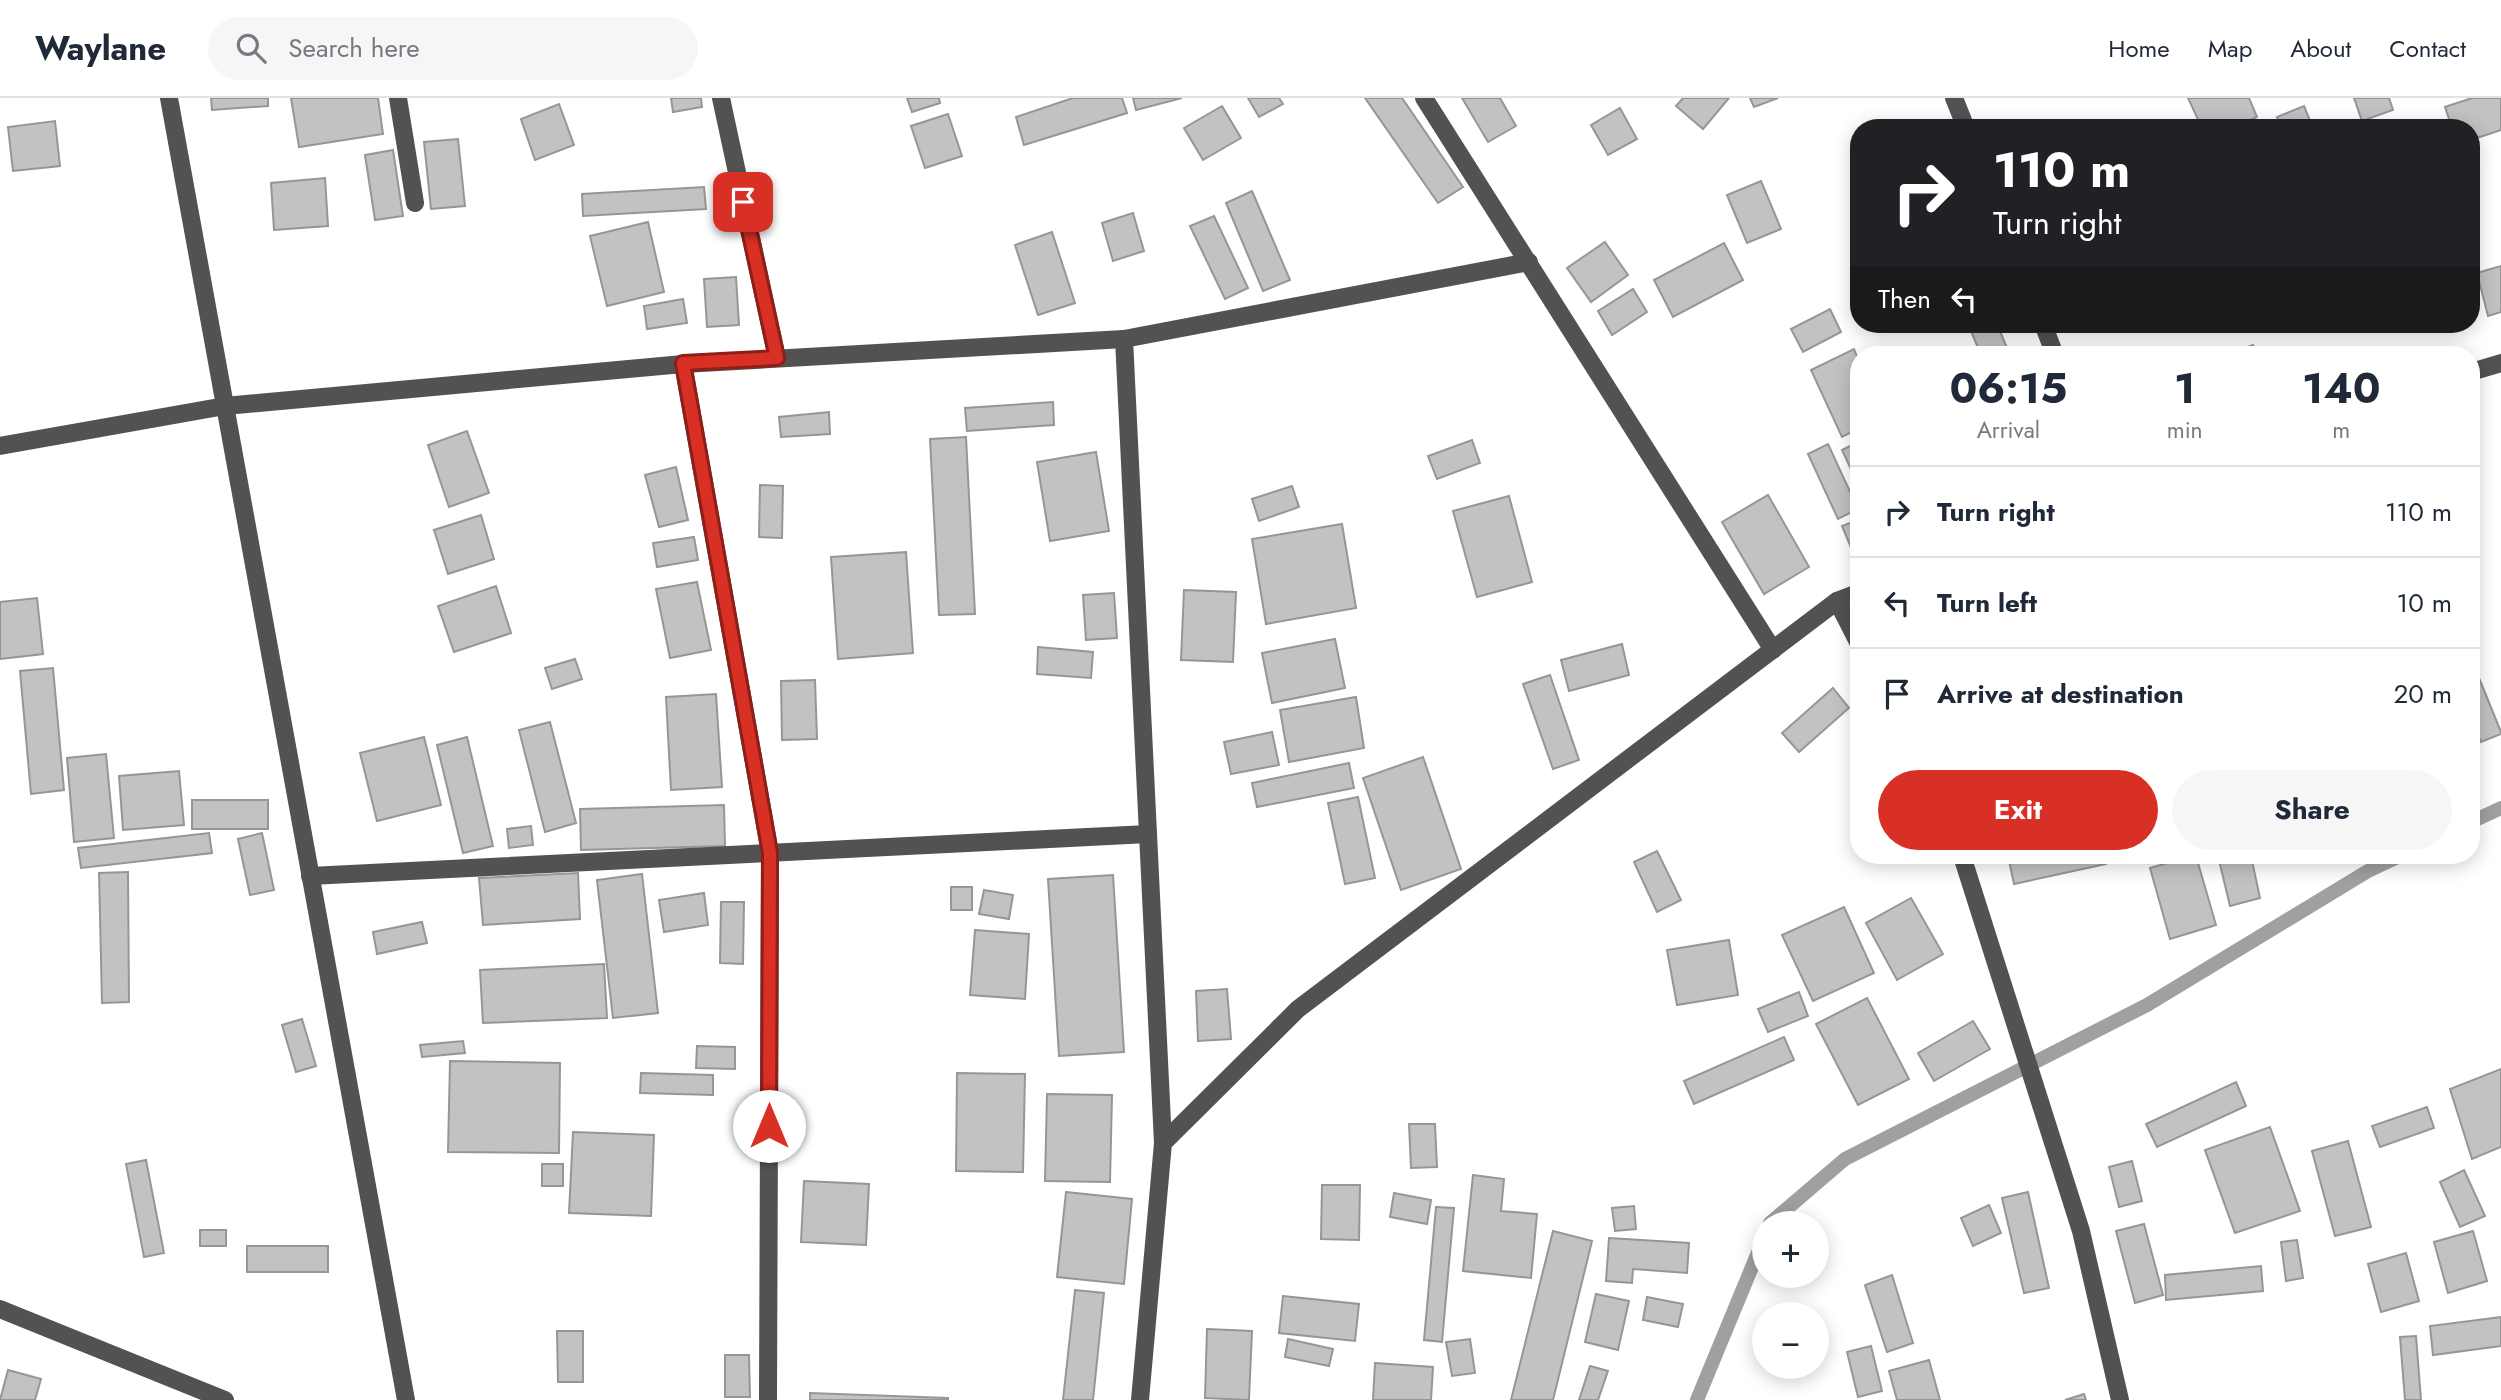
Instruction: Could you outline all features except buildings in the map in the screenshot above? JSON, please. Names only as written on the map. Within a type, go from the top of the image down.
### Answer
[{"type":"street","points":[[169,98],[406,1400]]},
{"type":"street","points":[[398,98],[415,203]]},
{"type":"street","points":[[721,98],[777,358]]},
{"type":"street","points":[[1424,98],[1773,650]]},
{"type":"street","points":[[1954,98],[1962,119]]},
{"type":"street","points":[[0,446],[225,406],[683,363],[1124,339],[1529,262]]},
{"type":"street","points":[[1124,339],[1163,1143],[1140,1400]]},
{"type":"street","points":[[683,363],[770,853],[768,1400]]},
{"type":"street","points":[[2480,369],[2501,363]]},
{"type":"street","points":[[1163,1143],[1298,1009],[1838,601],[1850,596]]},
{"type":"street","points":[[1838,601],[1850,626]]},
{"type":"street","points":[[310,876],[1147,834]]},
{"type":"street","points":[[1965,864],[2081,1231],[2120,1400]]},
{"type":"street","points":[[0,1309],[225,1400]]},
{"type":"waterway","points":[[2480,818],[2501,808]]},
{"type":"waterway","points":[[1784,1211],[1845,1159],[2147,1005],[2383,864]]},
{"type":"waterway","points":[[1697,1400],[1752,1267]]},
{"type":"route","points":[[743,202],[777,358],[683,363],[770,853],[769,1126]]}]
